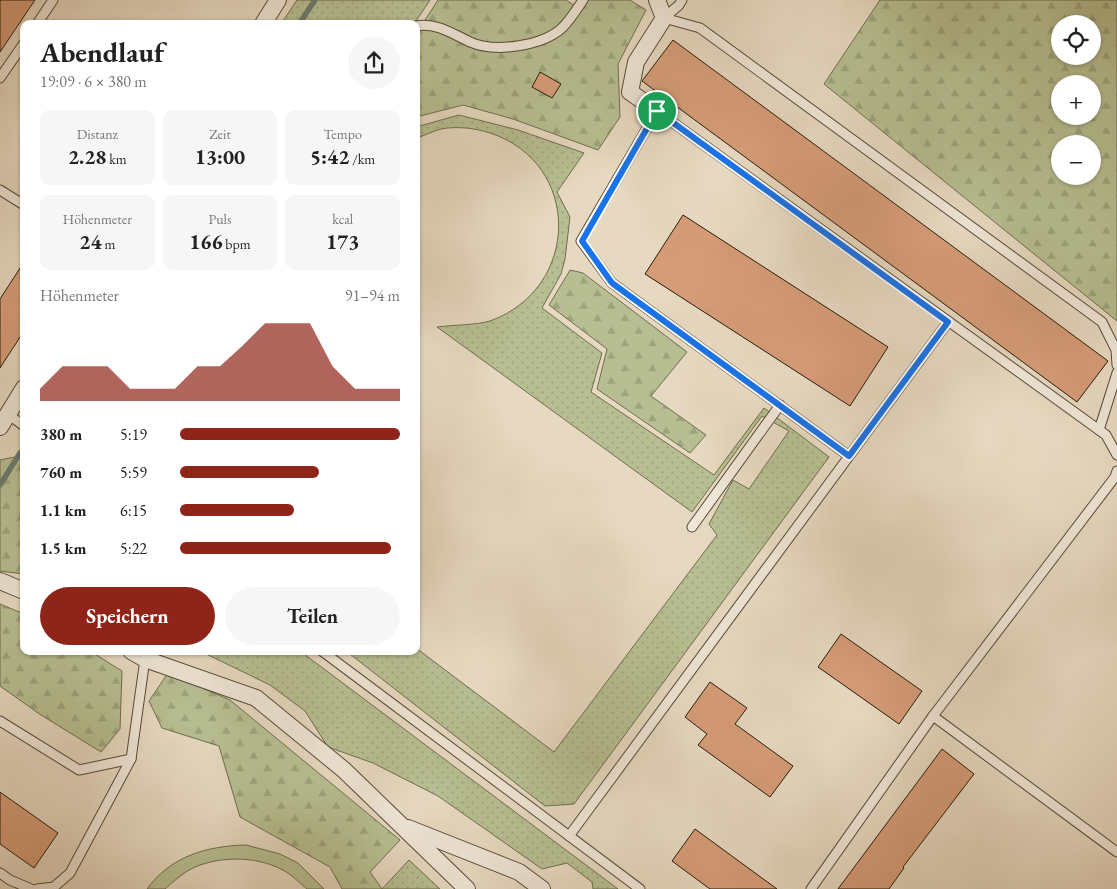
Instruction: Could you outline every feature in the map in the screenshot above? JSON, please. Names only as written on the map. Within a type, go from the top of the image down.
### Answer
[{"type":"street","points":[[266,20],[278,0]]},
{"type":"street","points":[[657,0],[664,18],[636,62],[630,92],[657,111]]},
{"type":"street","points":[[4,421],[20,395]]},
{"type":"street","points":[[0,581],[20,588]]},
{"type":"street","points":[[138,655],[256,698],[344,770],[467,889]]},
{"type":"street","points":[[401,826],[519,872],[542,889]]},
{"type":"lane","points":[[40,20],[54,0]]},
{"type":"lane","points":[[420,25],[431,24],[473,43],[488,47],[531,44],[548,38],[563,27],[583,0]]},
{"type":"lane","points":[[664,18],[682,0]]},
{"type":"lane","points":[[664,18],[700,28],[1102,322],[1116,350],[1117,365]]},
{"type":"lane","points":[[0,78],[20,49]]},
{"type":"lane","points":[[849,456],[612,283],[582,241],[657,111],[1106,435],[1117,455]]},
{"type":"lane","points":[[0,190],[20,202]]},
{"type":"lane","points":[[569,836],[948,322]]},
{"type":"lane","points":[[1099,430],[1117,373]]},
{"type":"lane","points":[[692,527],[780,405]]},
{"type":"lane","points":[[4,421],[20,425]]},
{"type":"lane","points":[[811,889],[933,716],[1115,477],[1117,471]]},
{"type":"lane","points":[[37,889],[54,887],[70,873],[131,759],[138,655]]},
{"type":"lane","points":[[327,655],[640,889]]},
{"type":"lane","points":[[933,716],[1117,852]]},
{"type":"lane","points":[[0,721],[79,770],[131,759]]},
{"type":"lane","points":[[0,873],[10,880],[31,889]]},
{"type":"green space","points":[[297,0],[430,0],[417,20],[284,20]]},
{"type":"green space","points":[[438,0],[566,0],[575,6],[583,0],[630,0],[646,10],[618,64],[620,117],[598,150],[513,119],[463,105],[420,116],[420,28]]},
{"type":"green space","points":[[880,0],[1117,0],[1117,321],[824,84]]},
{"type":"green space","points":[[459,115],[518,130],[584,153],[557,192],[570,217],[565,259],[561,274],[542,308],[602,353],[591,392],[714,475],[764,408],[829,457],[574,804],[545,806],[351,655],[420,655],[420,651],[554,752],[717,535],[709,524],[733,480],[749,489],[789,431],[762,416],[692,512],[437,327],[490,321],[520,305],[541,282],[554,255],[559,226],[554,197],[542,170],[520,148],[490,133],[466,128],[441,129],[420,137],[420,126]]},
{"type":"green space","points":[[570,270],[583,273],[687,352],[651,396],[706,435],[690,453],[597,389],[607,349],[549,305]]},
{"type":"green space","points":[[20,456],[20,574],[0,571],[0,460]]},
{"type":"green space","points":[[0,604],[20,612],[20,655],[96,655],[122,671],[120,729],[101,752],[41,715],[0,686]]},
{"type":"green space","points":[[208,655],[305,655],[618,889],[593,889],[592,882],[567,863],[542,869],[438,796],[373,763],[328,747],[305,711],[270,685]]},
{"type":"green space","points":[[168,673],[230,700],[400,840],[370,872],[382,889],[342,889],[330,867],[240,817],[219,746],[162,728],[149,701]]},
{"type":"green space","points":[[246,845],[280,854],[298,863],[324,889],[307,889],[292,876],[271,865],[235,859],[211,862],[195,867],[165,889],[147,889],[167,868],[191,855],[217,848]]},
{"type":"green space","points":[[409,860],[440,889],[382,889]]},
{"type":"building","points":[[0,0],[35,0],[20,20],[0,52]]},
{"type":"building","points":[[673,40],[1108,361],[1077,402],[642,81]]},
{"type":"building","points":[[540,72],[561,84],[552,98],[532,87]]},
{"type":"building","points":[[683,215],[888,347],[850,406],[645,274]]},
{"type":"building","points":[[20,268],[20,337],[0,368],[0,299]]},
{"type":"building","points":[[841,634],[922,691],[899,724],[818,667]]},
{"type":"building","points":[[710,682],[747,708],[735,724],[793,766],[770,797],[698,745],[707,734],[685,717]]},
{"type":"building","points":[[942,749],[974,774],[903,867],[889,889],[838,889]]},
{"type":"building","points":[[0,792],[58,833],[34,868],[0,844]]},
{"type":"building","points":[[695,829],[777,889],[710,889],[672,861]]},
{"type":"waterway","points":[[302,20],[315,0]]},
{"type":"waterway","points":[[0,485],[20,453]]},
{"type":"route","points":[[657,111],[948,322],[849,456],[612,283],[582,241],[657,111]]}]
